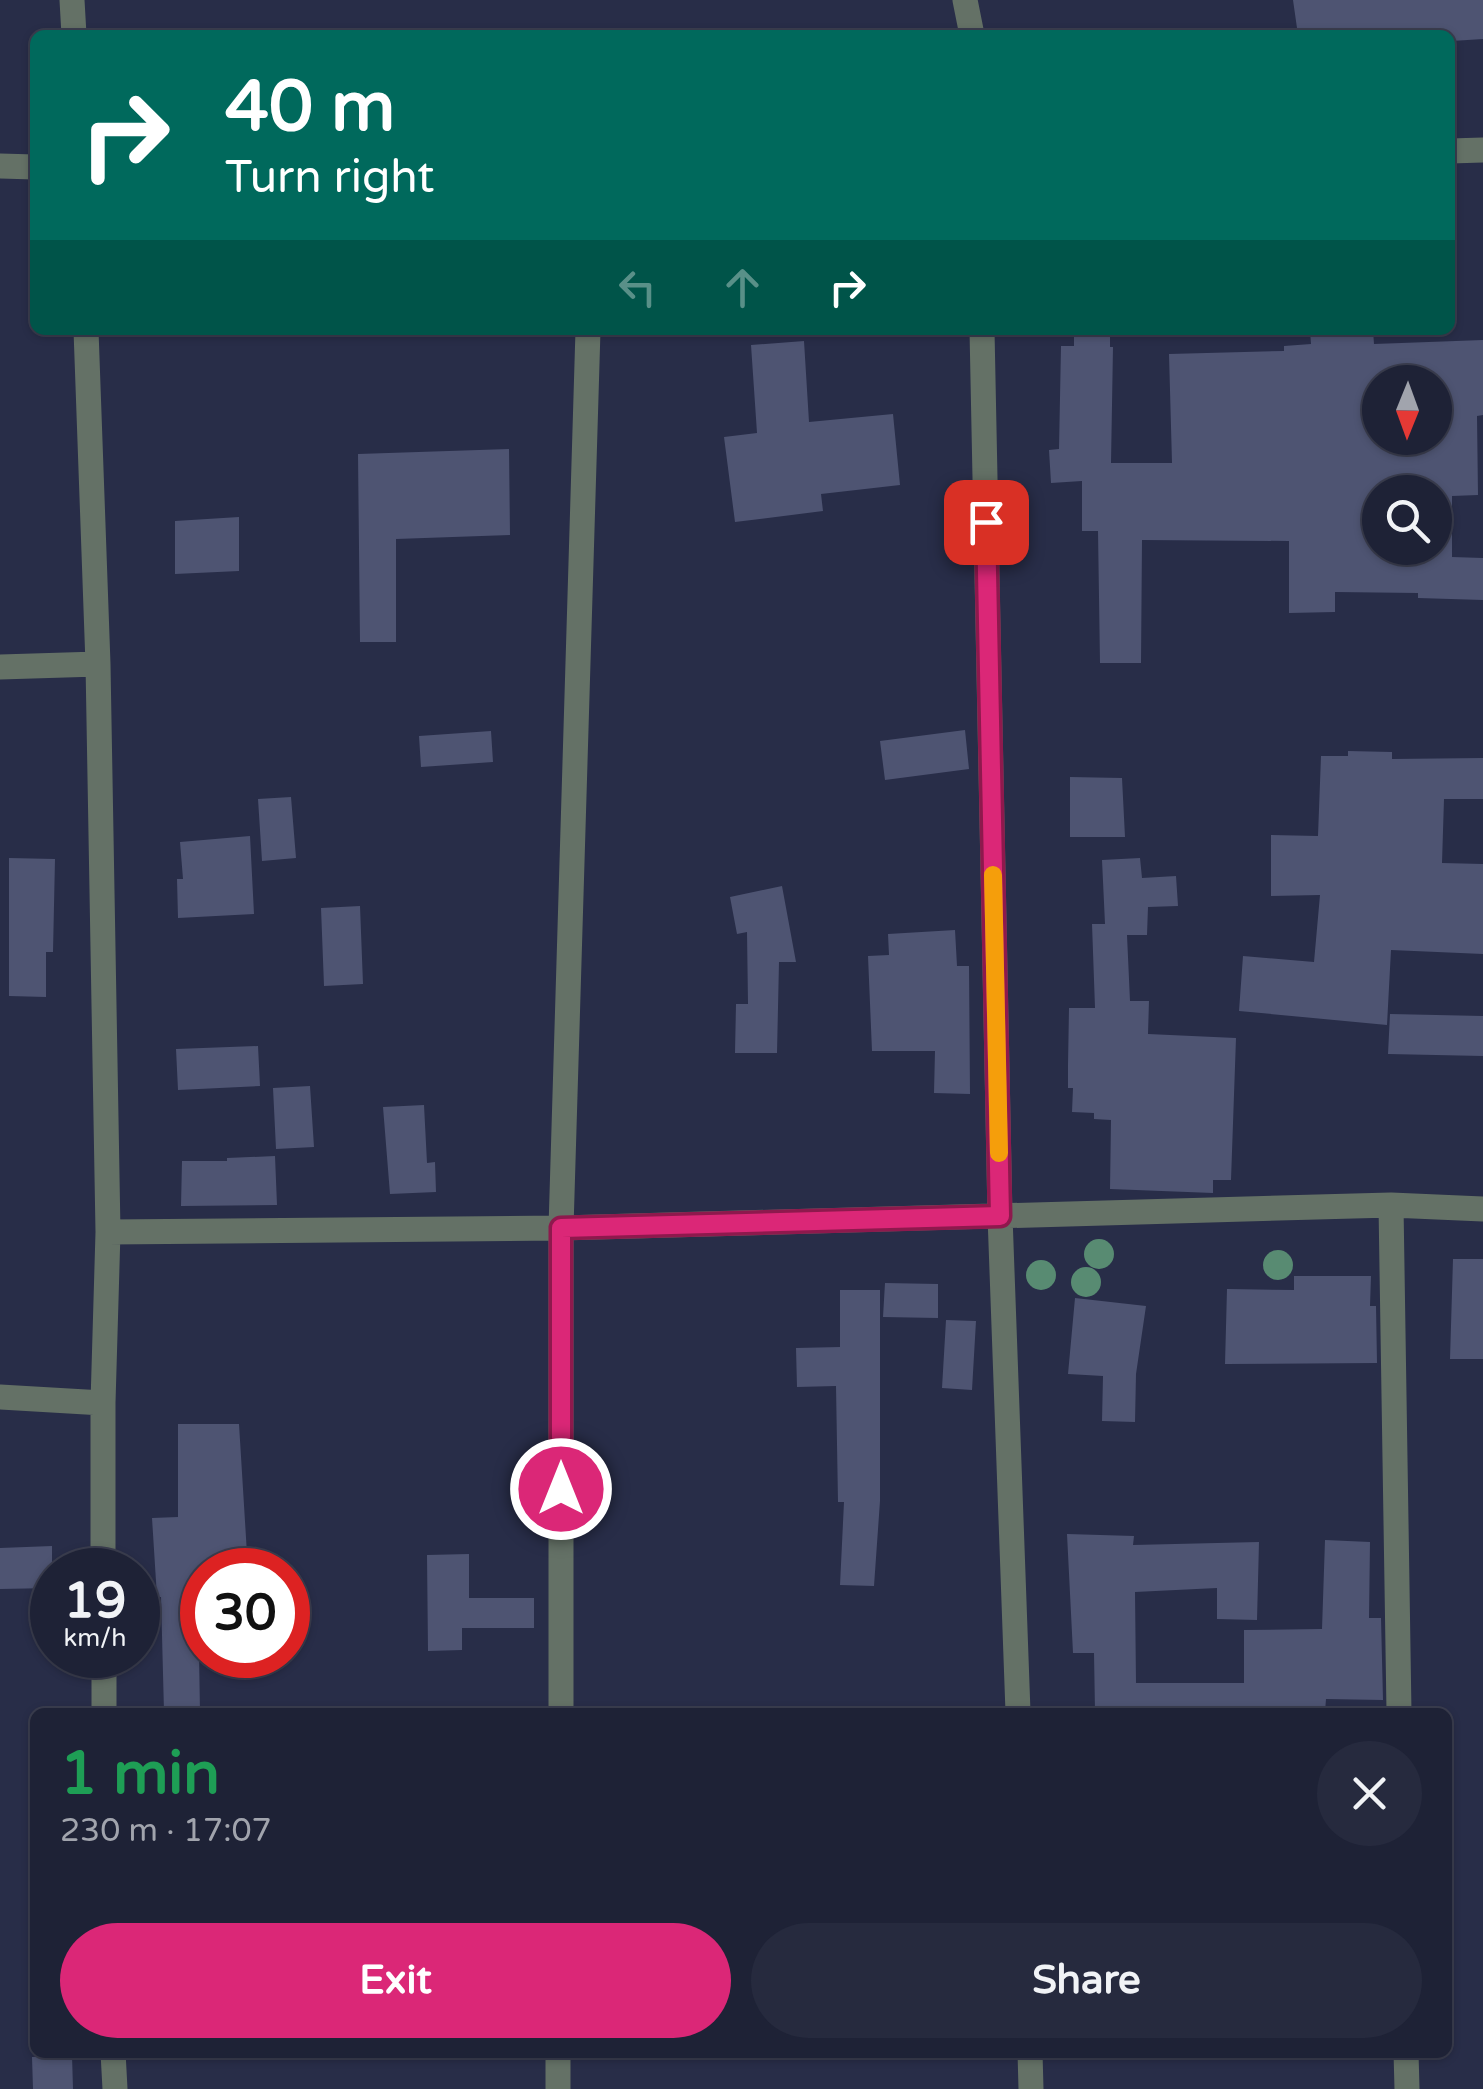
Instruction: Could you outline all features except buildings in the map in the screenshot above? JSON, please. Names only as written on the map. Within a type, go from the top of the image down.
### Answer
[{"type":"street","points":[[72,0],[74,30]]},
{"type":"street","points":[[965,0],[971,30]]},
{"type":"street","points":[[1455,151],[1483,150]]},
{"type":"street","points":[[0,166],[30,167]]},
{"type":"street","points":[[86,335],[98,664],[108,1232],[104,1548]]},
{"type":"street","points":[[561,1708],[561,1228],[588,335]]},
{"type":"street","points":[[982,335],[1000,1216],[1018,1708]]},
{"type":"street","points":[[0,667],[98,664]]},
{"type":"street","points":[[108,1232],[561,1228],[1391,1205],[1483,1209]]},
{"type":"street","points":[[1391,1205],[1399,1708]]},
{"type":"street","points":[[0,1397],[103,1403]]},
{"type":"street","points":[[104,1678],[104,1708]]},
{"type":"street","points":[[114,2058],[115,2089]]},
{"type":"street","points":[[558,2058],[558,2089]]},
{"type":"street","points":[[1030,2058],[1031,2089]]},
{"type":"street","points":[[1406,2058],[1407,2089]]},
{"type":"slow traffic","points":[[993,875],[999,1153]]},
{"type":"route","points":[[561,1489],[561,1228],[1000,1216],[986,522]]}]
